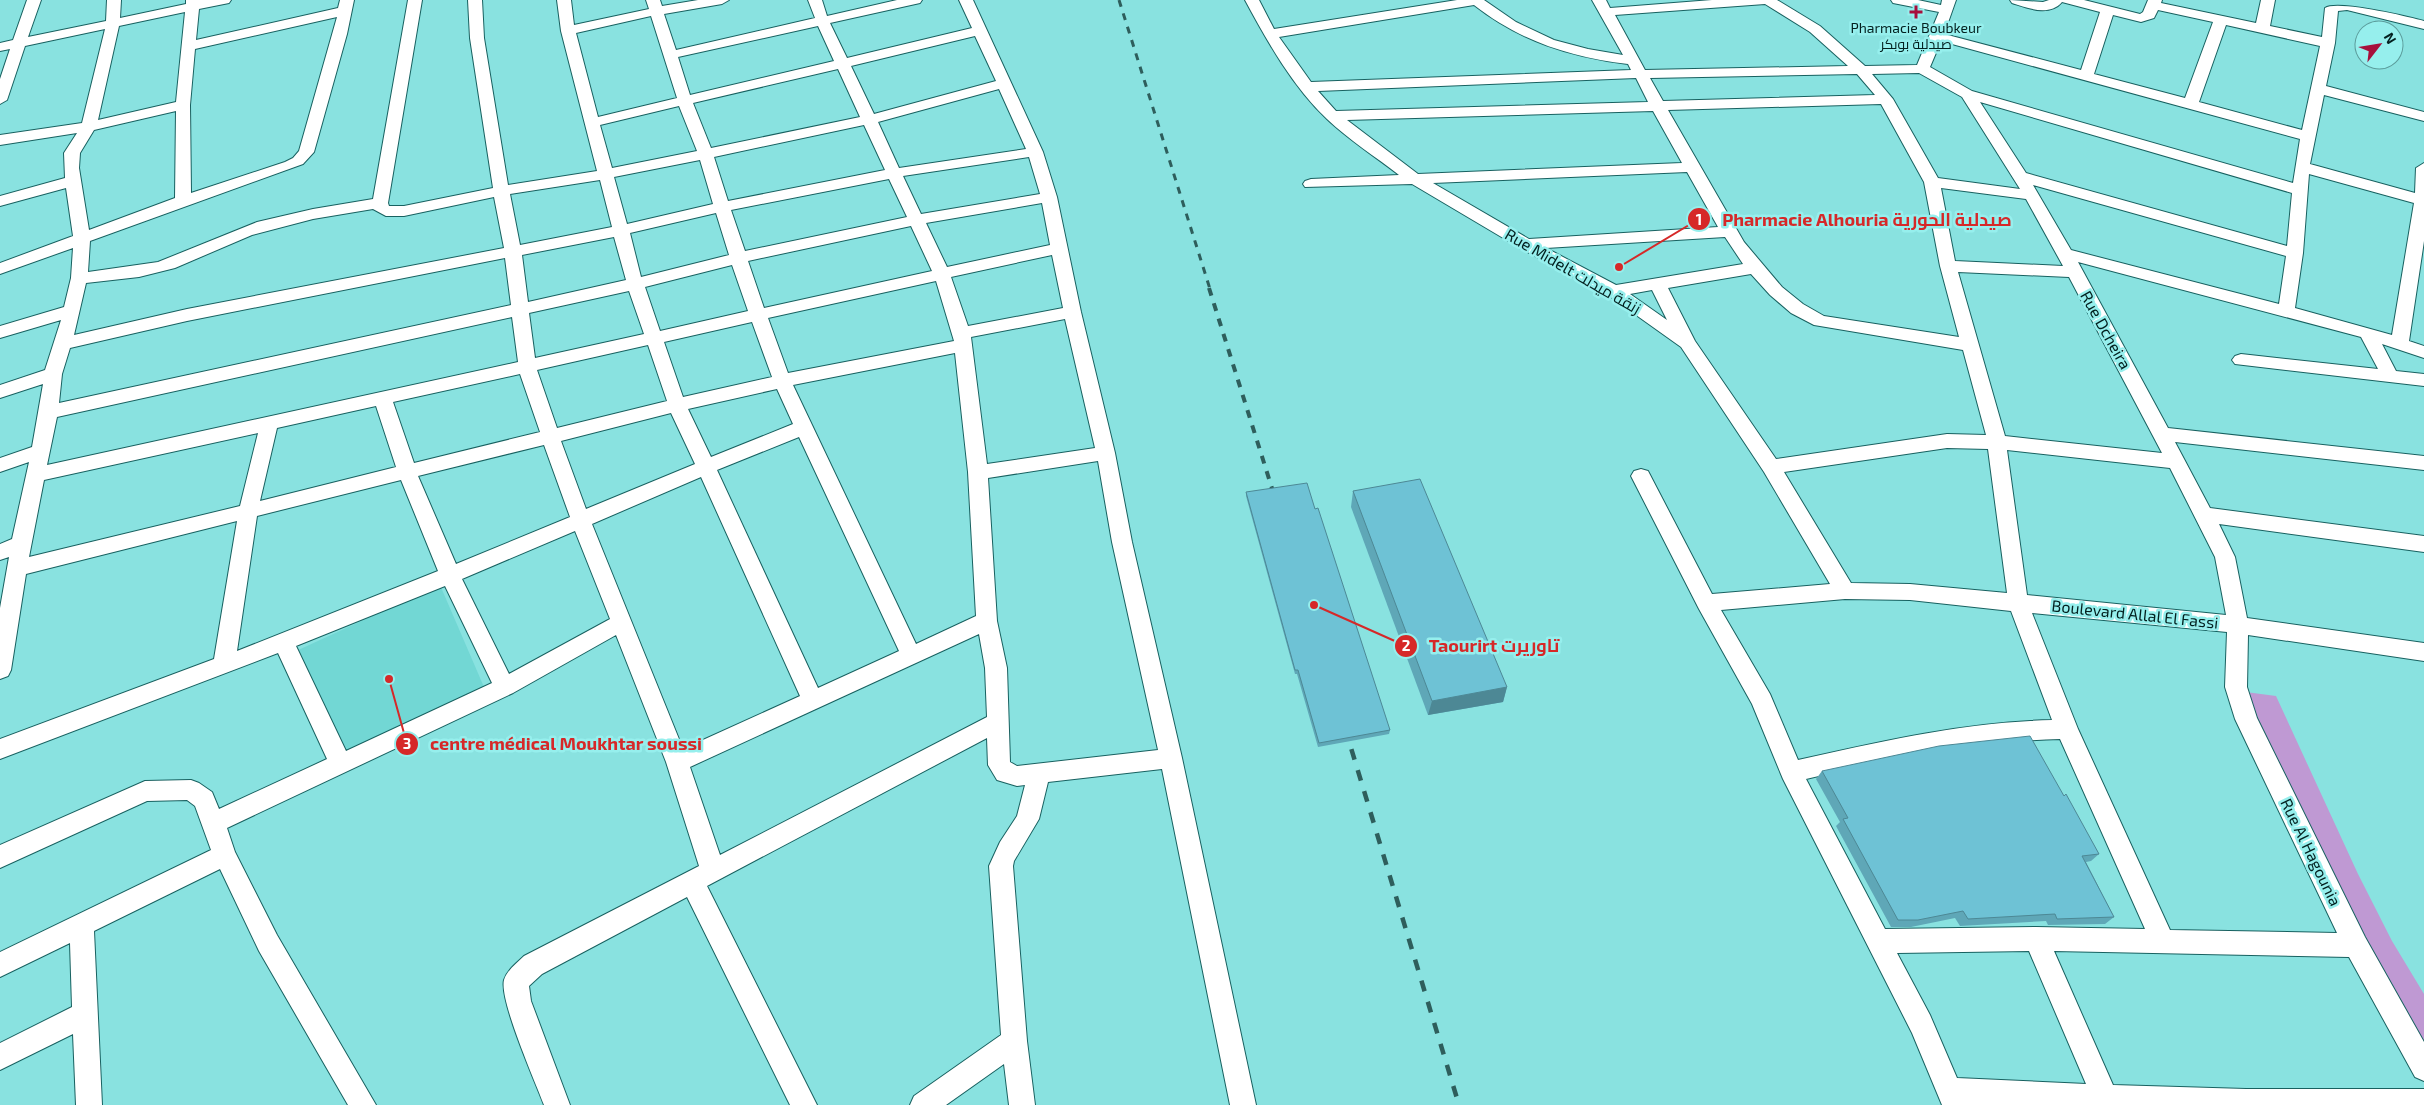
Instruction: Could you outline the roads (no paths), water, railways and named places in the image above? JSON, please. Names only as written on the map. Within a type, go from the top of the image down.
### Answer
[{"type":"street","points":[[0,100],[34,0]]},
{"type":"street","points":[[0,670],[21,544],[48,412],[53,374],[72,311],[79,278],[82,239],[72,181],[72,153],[89,127],[112,23],[114,0]]},
{"type":"street","points":[[0,47],[20,45],[193,4],[224,0]]},
{"type":"street","points":[[415,0],[380,203],[380,207],[386,211],[404,211],[501,191],[607,174],[705,152],[869,120],[1004,83]]},
{"type":"street","points":[[475,0],[477,38],[501,191],[513,252],[526,367],[581,520],[677,762],[702,876],[804,1105]]},
{"type":"street","points":[[564,0],[568,31],[635,284],[677,405],[813,700]]},
{"type":"street","points":[[568,31],[655,6],[722,0]]},
{"type":"street","points":[[815,0],[823,22],[942,275],[963,339],[978,472],[987,621],[996,668],[998,765],[1005,773],[1017,776],[1171,758]]},
{"type":"street","points":[[670,54],[823,22],[915,0]]},
{"type":"street","points":[[966,0],[1035,152],[1049,197],[1072,312],[1106,453],[1122,542],[1171,758],[1243,1105]]},
{"type":"street","name":"Rue Midelt زنقة ميدلت","points":[[1252,0],[1270,34],[1307,87],[1332,116],[1414,179],[1526,244],[1614,291],[1687,343],[1771,467],[1845,591]]},
{"type":"street","points":[[1270,34],[1475,0],[1499,19],[1530,36],[1557,46],[1598,57],[1632,60]]},
{"type":"street","points":[[1969,345],[1820,321],[1794,308],[1754,268],[1729,232],[1602,6],[1767,0],[1815,29],[1862,71],[1886,99],[1932,182],[1948,266],[1997,442],[2018,602],[2067,729],[2163,941]]},
{"type":"street","points":[[1307,87],[1640,74],[1862,71],[1922,68],[1937,36],[1948,5],[1898,0]]},
{"type":"street","points":[[2017,0],[2043,7],[2052,5],[2056,0]]},
{"type":"street","points":[[2067,0],[2144,18],[2149,15],[2154,3],[2220,21],[2328,43]]},
{"type":"street","points":[[2262,30],[2268,0]]},
{"type":"street","points":[[183,201],[183,105],[193,4]]},
{"type":"street","points":[[0,269],[183,201],[290,166],[298,161],[306,152],[340,34],[346,6],[189,46]]},
{"type":"street","points":[[655,6],[685,102],[705,152],[738,258],[782,381],[911,655]]},
{"type":"street","points":[[2286,312],[2295,253],[2302,168],[2328,43],[2332,8],[2372,6],[2424,25]]},
{"type":"street","points":[[2087,75],[2108,10]]},
{"type":"street","points":[[2191,103],[2220,21]]},
{"type":"street","points":[[591,123],[979,32]]},
{"type":"street","points":[[1937,36],[2308,136]]},
{"type":"street","name":"Rue Dcheira","points":[[1922,68],[1967,94],[2032,195],[2066,254],[2073,272],[2116,347],[2225,557],[2238,625]]},
{"type":"street","points":[[2319,89],[2424,117]]},
{"type":"street","points":[[1967,94],[2300,190]]},
{"type":"street","points":[[1332,116],[1886,99]]},
{"type":"street","points":[[0,140],[89,127],[183,105]]},
{"type":"street","points":[[63,343],[188,315],[622,230],[721,206],[894,173],[1035,152]]},
{"type":"street","points":[[1311,184],[1692,167]]},
{"type":"street","points":[[2302,168],[2423,201]]},
{"type":"street","points":[[2400,343],[2423,201],[2424,168]]},
{"type":"street","points":[[2019,176],[2295,253]]},
{"type":"street","points":[[3,202],[72,181]]},
{"type":"street","points":[[1932,182],[2032,195]]},
{"type":"street","points":[[48,412],[635,284],[738,258],[915,220],[1049,197]]},
{"type":"street","points":[[79,278],[158,267],[180,260],[244,231],[268,224],[319,212],[380,203]]},
{"type":"street","points":[[1526,244],[1729,232]]},
{"type":"street","points":[[36,475],[526,367],[653,336],[942,275],[1059,248]]},
{"type":"street","points":[[2066,254],[2367,333],[2424,352]]},
{"type":"street","points":[[1948,266],[2073,272]]},
{"type":"street","points":[[1614,291],[1754,268]]},
{"type":"street","points":[[1658,285],[1687,343]]},
{"type":"street","points":[[0,332],[72,311]]},
{"type":"street","points":[[18,568],[550,438],[677,405],[1072,312]]},
{"type":"street","points":[[2367,333],[2392,377]]},
{"type":"street","points":[[2241,360],[2424,380]]},
{"type":"street","points":[[0,392],[53,374]]},
{"type":"street","points":[[383,399],[407,472],[450,575],[504,687]]},
{"type":"street","points":[[224,664],[248,511],[269,424]]},
{"type":"street","points":[[0,749],[284,642],[450,575],[704,467],[804,428]]},
{"type":"street","points":[[2162,434],[2424,463]]},
{"type":"street","points":[[1771,467],[1939,442],[1997,442],[2176,462]]},
{"type":"street","points":[[0,465],[41,451]]},
{"type":"street","points":[[978,472],[1106,453]]},
{"type":"street","points":[[1641,476],[1706,603],[1762,701],[1791,772],[1879,941],[1920,1024],[1953,1098],[2286,1104],[2424,1102]]},
{"type":"street","points":[[2204,515],[2424,544]]},
{"type":"street","points":[[0,552],[21,544]]},
{"type":"street","name":"Boulevard Allal El Fassi","points":[[1706,603],[1845,591],[1910,592],[2238,625],[2424,652]]},
{"type":"street","points":[[677,762],[987,621]]},
{"type":"street","points":[[214,823],[504,687],[622,622]]},
{"type":"street","name":"Rue Al Hagounia","points":[[2238,625],[2236,687],[2246,719],[2356,945],[2424,1068]]},
{"type":"street","points":[[284,642],[341,765]]},
{"type":"street","points":[[557,1105],[518,1001],[516,981],[533,965],[996,722]]},
{"type":"street","points":[[1791,772],[1919,744],[2025,729],[2067,729]]},
{"type":"street","points":[[1022,1105],[1014,1042],[1001,866],[1011,843],[1027,820],[1038,775]]},
{"type":"street","points":[[0,857],[145,791],[191,790],[204,799],[225,855],[268,943],[363,1105]]},
{"type":"street","points":[[0,964],[82,926],[225,855]]},
{"type":"street","points":[[82,926],[89,1105]]},
{"type":"street","points":[[1879,941],[2036,939],[2356,945]]},
{"type":"street","points":[[2036,939],[2107,1102]]},
{"type":"street","points":[[0,1057],[86,1014]]},
{"type":"street","points":[[923,1105],[1014,1042]]},
{"type":"railway","points":[[1119,0],[1210,289]]},
{"type":"railway","points":[[1209,288],[1276,501]]},
{"type":"railway","points":[[1345,728],[1459,1105]]},
{"type":"place","name":"Pharmacie Boubkeur صيدلية بوبكر","points":[[1916,12]]},
{"type":"place","name":"Pharmacie Alhouria صيدلية الحورية","points":[[1619,267]]},
{"type":"place","name":"Taourirt تاوريرت","points":[[1314,605]]},
{"type":"place","name":"centre médical Moukhtar soussi","points":[[389,679]]}]
